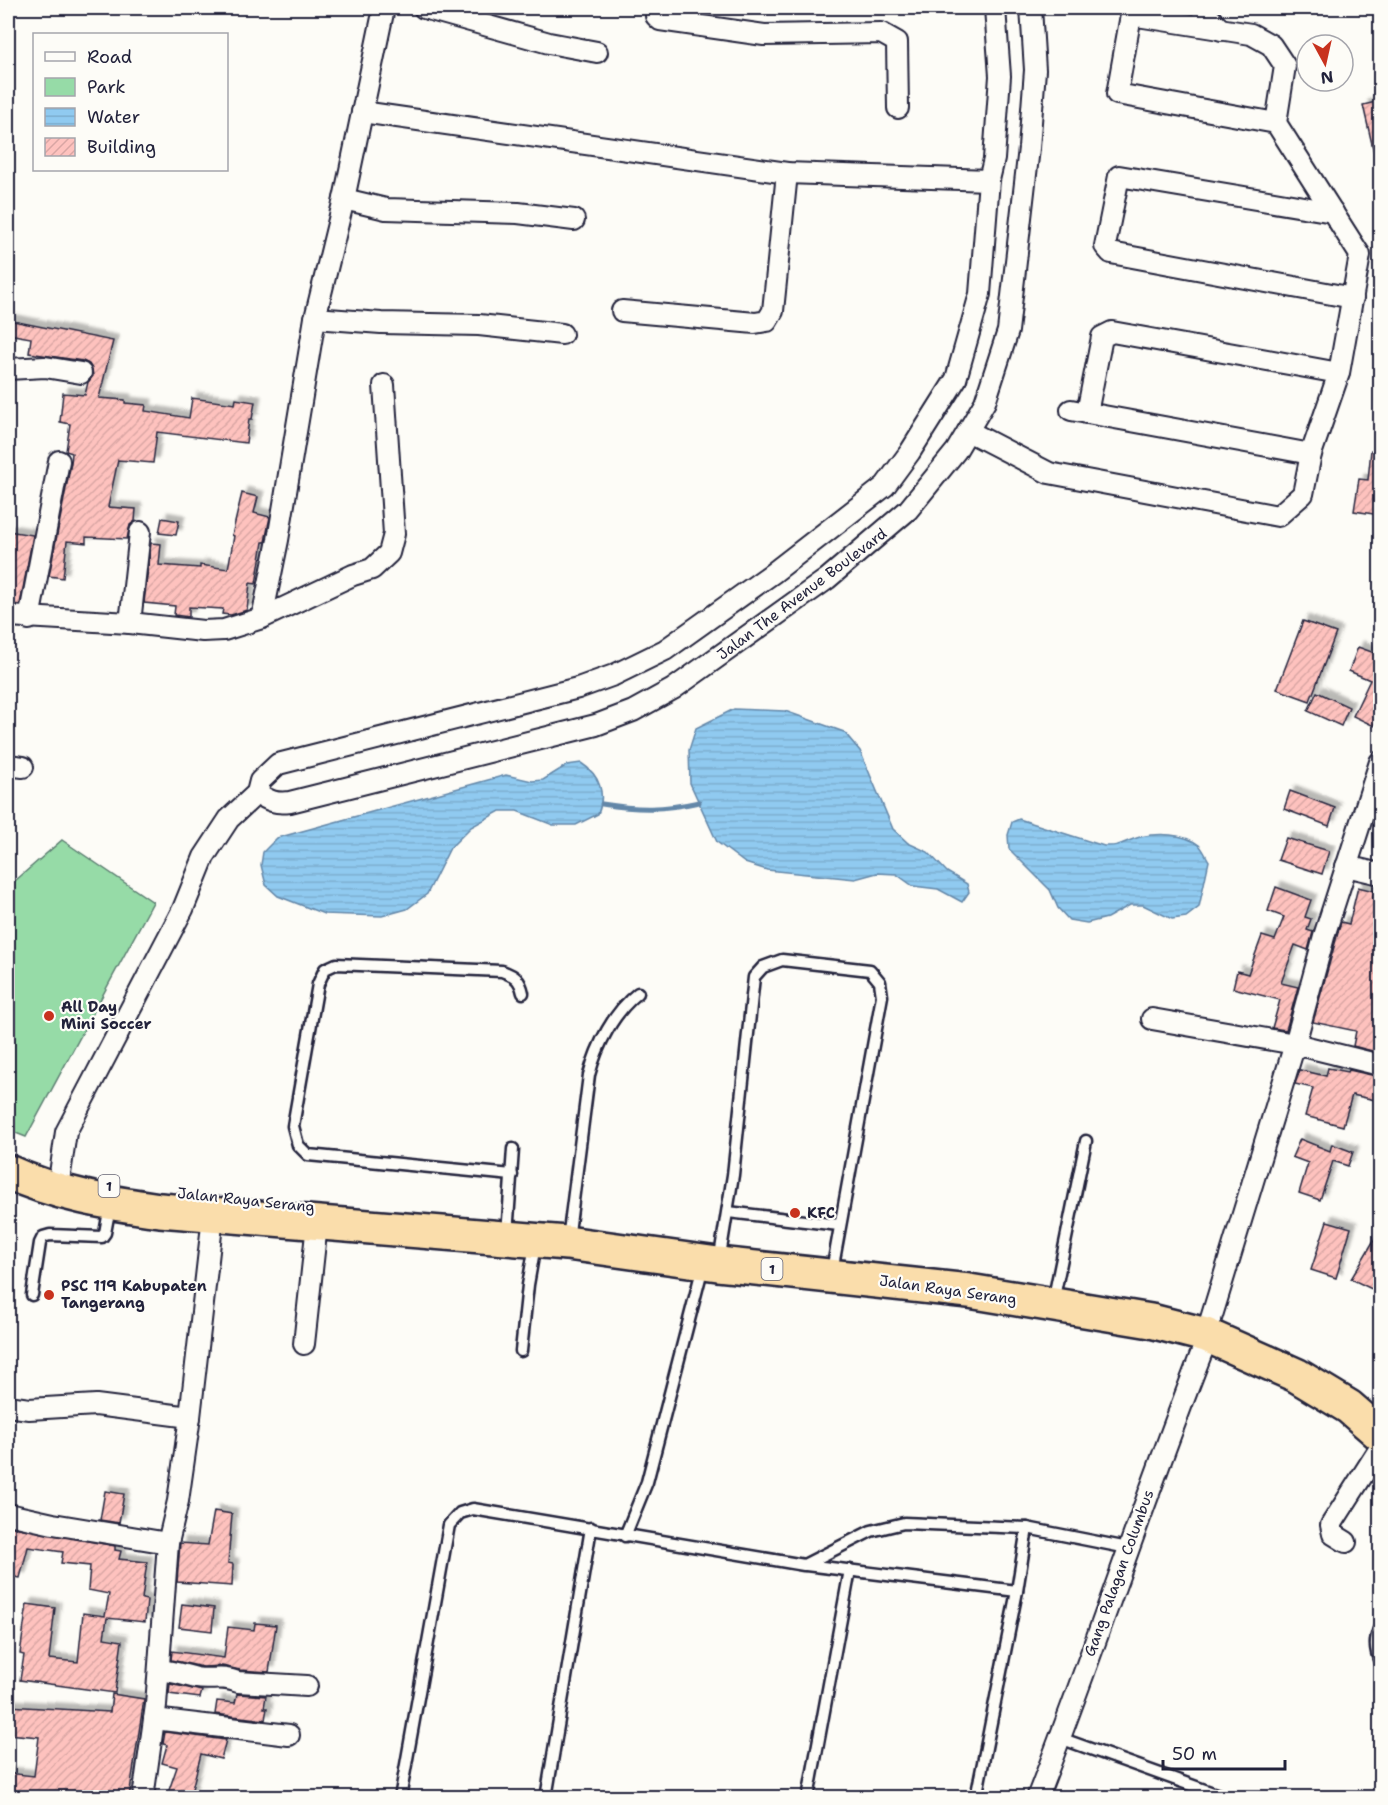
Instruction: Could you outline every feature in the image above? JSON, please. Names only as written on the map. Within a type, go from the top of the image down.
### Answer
[{"type":"highway","name":"Jalan Raya Serang","points":[[8,1152],[57,1181],[111,1203],[213,1216],[567,1243],[711,1263],[969,1291],[1054,1305],[1090,1319],[1204,1342],[1349,1407],[1380,1434]]},
{"type":"highway","name":"Jalan Raya Serang","points":[[8,1172],[57,1181],[204,1197],[438,1218],[510,1239]]},
{"type":"street","points":[[262,618],[278,540],[315,318],[344,200],[384,8]]},
{"type":"street","points":[[424,8],[549,44],[597,52]]},
{"type":"street","points":[[656,8],[656,16],[660,20],[764,35],[881,33],[897,42],[898,45],[898,108]]},
{"type":"street","points":[[57,1181],[66,1132],[183,909],[204,857],[229,819],[258,793],[260,781],[278,764],[578,688],[614,675],[665,650],[773,573],[885,486],[910,452],[956,379],[980,294],[1000,76],[995,8]]},
{"type":"street","name":"Jalan The Avenue Boulevard","points":[[258,793],[269,801],[290,802],[596,725],[633,711],[673,690],[768,623],[866,547],[908,510],[956,451],[985,402],[1008,331],[1029,148],[1035,70],[1030,8]]},
{"type":"street","points":[[1145,18],[1163,8]]},
{"type":"street","points":[[1201,8],[1221,30]]},
{"type":"street","points":[[968,430],[1049,473],[1278,516],[1303,494],[1311,454],[1339,373],[1360,255],[1276,123],[1285,66],[1271,45],[1251,34],[1131,15],[1118,94],[1276,123]]},
{"type":"street","points":[[362,112],[787,173],[989,180]]},
{"type":"street","points":[[622,311],[755,323],[767,321],[773,310],[787,173]]},
{"type":"street","points":[[1333,213],[1119,176],[1105,246],[1111,253],[1353,298]]},
{"type":"street","points":[[344,200],[386,209],[518,213],[574,220]]},
{"type":"street","points":[[315,318],[381,323],[479,325],[562,334]]},
{"type":"street","points":[[1311,454],[1079,412],[1102,337],[1112,332],[1339,373]]},
{"type":"street","points":[[8,369],[45,367],[81,373]]},
{"type":"street","points":[[8,616],[130,623],[203,632],[224,630],[262,618],[353,575],[372,569],[389,553],[394,534],[384,385]]},
{"type":"street","points":[[29,619],[59,461]]},
{"type":"street","points":[[885,486],[908,510]]},
{"type":"street","points":[[130,623],[140,532]]},
{"type":"street","name":"Gang Palagan Columbus","points":[[1037,1797],[1204,1342],[1295,1044],[1318,957],[1380,762]]},
{"type":"street","points":[[1346,866],[1380,874]]},
{"type":"street","points":[[1152,1019],[1295,1044],[1380,1065]]},
{"type":"street","points":[[143,1797],[159,1670],[168,1543],[178,1501],[190,1417],[213,1216]]},
{"type":"street","points":[[304,1344],[317,1224]]},
{"type":"street","points":[[8,1406],[29,1409],[96,1406],[190,1417]]},
{"type":"street","points":[[1346,1542],[1333,1534],[1333,1521],[1380,1448]]},
{"type":"street","points":[[8,1514],[53,1524],[168,1543]]},
{"type":"street","points":[[159,1670],[175,1671],[195,1678],[227,1677],[238,1682],[307,1686]]},
{"type":"street","points":[[154,1719],[289,1734]]},
{"type":"lane","points":[[625,1536],[647,1482],[728,1212],[754,977],[763,967],[782,960],[870,970],[880,982],[882,996],[831,1275]]},
{"type":"lane","points":[[512,1174],[308,1155],[298,1145],[293,1126],[318,984],[325,969],[336,964],[502,971],[513,975],[521,982],[523,993]]},
{"type":"lane","points":[[567,1243],[589,1075],[595,1052],[626,1003],[638,993]]},
{"type":"lane","points":[[1054,1305],[1086,1141]]},
{"type":"lane","points":[[513,1149],[510,1239],[528,1285],[521,1351]]},
{"type":"lane","points":[[32,1294],[40,1243],[43,1237],[50,1235],[102,1236],[105,1233],[111,1203]]},
{"type":"lane","points":[[728,1212],[839,1225]]},
{"type":"lane","points":[[400,1797],[449,1525],[459,1513],[474,1509],[804,1565],[1017,1591]]},
{"type":"lane","points":[[804,1565],[871,1531],[904,1523],[1027,1528],[1128,1548]]},
{"type":"lane","points":[[546,1797],[591,1528]]},
{"type":"lane","points":[[976,1797],[1017,1591],[1027,1528]]},
{"type":"lane","points":[[808,1797],[850,1570]]},
{"type":"lane","points":[[1380,1627],[1375,1636],[1380,1662]]},
{"type":"lane","points":[[1060,1738],[1227,1797]]},
{"type":"green space","name":"All Day Mini Soccer","points":[[62,840],[153,902],[26,1137],[8,1130],[8,887]]},
{"type":"water","points":[[734,709],[785,711],[844,732],[860,751],[893,829],[908,843],[928,852],[947,872],[967,884],[969,892],[962,902],[938,889],[913,886],[896,874],[877,873],[855,879],[767,870],[745,863],[717,842],[690,783],[689,750],[696,728]]},
{"type":"water","points":[[581,763],[593,773],[600,786],[601,799],[598,814],[576,825],[553,825],[517,811],[500,811],[471,827],[450,848],[427,894],[407,909],[382,916],[324,914],[278,896],[266,885],[261,865],[263,852],[277,838],[506,775],[532,781],[543,780],[567,765]]},
{"type":"water","points":[[1019,819],[1104,846],[1115,846],[1140,837],[1155,835],[1178,836],[1193,841],[1199,845],[1209,861],[1199,907],[1186,917],[1172,919],[1143,905],[1130,905],[1107,918],[1087,923],[1069,920],[1058,908],[1050,890],[1009,849],[1008,835],[1012,822]]},
{"type":"building","points":[[1380,101],[1380,156],[1375,157],[1363,105]]},
{"type":"building","points":[[8,320],[113,341],[99,398],[125,400],[125,403],[146,405],[145,411],[189,418],[192,398],[235,404],[236,399],[255,402],[252,419],[249,419],[246,443],[157,432],[153,463],[118,460],[108,507],[136,509],[135,521],[130,525],[127,539],[86,537],[86,543],[67,541],[63,578],[49,576],[72,453],[66,451],[70,424],[60,422],[63,393],[85,395],[88,382],[93,376],[92,369],[83,361],[29,353],[31,338],[8,334]]},
{"type":"building","points":[[1371,450],[1380,450],[1380,515],[1354,511],[1359,479],[1368,480]]},
{"type":"building","points":[[242,493],[258,497],[254,513],[270,517],[256,584],[250,583],[247,610],[231,615],[222,614],[223,609],[189,607],[189,617],[174,615],[175,606],[144,603],[151,543],[161,544],[159,565],[200,568],[200,565],[228,569],[234,536],[232,535]]},
{"type":"building","points":[[162,518],[179,521],[176,535],[159,533]]},
{"type":"building","points":[[8,531],[33,535],[20,605],[8,604]]},
{"type":"building","points":[[1303,621],[1336,633],[1310,701],[1277,689]]},
{"type":"building","points":[[1358,647],[1380,655],[1380,713],[1374,726],[1353,716],[1370,680],[1349,671]]},
{"type":"building","points":[[1317,692],[1349,707],[1341,726],[1308,711]]},
{"type":"building","points":[[1290,791],[1335,808],[1329,826],[1284,809]]},
{"type":"building","points":[[1286,838],[1329,851],[1322,874],[1278,860]]},
{"type":"building","points":[[1276,887],[1311,900],[1305,917],[1311,919],[1307,930],[1313,932],[1308,950],[1295,945],[1281,983],[1298,987],[1286,1030],[1272,1028],[1280,1000],[1233,988],[1237,971],[1248,974],[1262,936],[1275,940],[1284,917],[1268,911]]},
{"type":"building","points":[[1358,887],[1374,891],[1373,898],[1380,900],[1380,1053],[1353,1046],[1356,1031],[1313,1022],[1341,922],[1349,924]]},
{"type":"building","points":[[1328,1068],[1380,1077],[1380,1101],[1352,1095],[1343,1126],[1305,1116],[1313,1088],[1295,1084],[1300,1070],[1326,1076]]},
{"type":"building","points":[[1300,1139],[1330,1151],[1332,1144],[1353,1152],[1348,1166],[1333,1161],[1320,1200],[1299,1193],[1308,1163],[1292,1157]]},
{"type":"building","points":[[1327,1221],[1351,1228],[1336,1278],[1311,1270]]},
{"type":"building","points":[[1380,1230],[1380,1293],[1351,1279]]},
{"type":"building","points":[[105,1491],[124,1494],[119,1523],[100,1520]]},
{"type":"building","points":[[214,1511],[232,1514],[228,1563],[233,1564],[232,1586],[177,1582],[180,1543],[208,1545]]},
{"type":"building","points":[[8,1526],[115,1546],[115,1550],[121,1551],[119,1559],[147,1562],[142,1599],[147,1600],[145,1622],[107,1618],[104,1638],[122,1641],[115,1693],[20,1680],[24,1655],[20,1654],[27,1604],[55,1608],[49,1659],[78,1662],[83,1613],[105,1616],[109,1594],[88,1590],[90,1566],[61,1563],[63,1552],[28,1547],[20,1578],[8,1576]]},
{"type":"building","points":[[182,1604],[214,1608],[212,1631],[179,1627]]},
{"type":"building","points":[[255,1623],[276,1625],[269,1672],[222,1666],[203,1667],[171,1660],[172,1651],[224,1658],[228,1627],[254,1630]]},
{"type":"building","points":[[170,1684],[202,1691],[200,1698],[169,1694]]},
{"type":"building","points":[[112,1694],[144,1699],[129,1797],[8,1797],[8,1773],[34,1776],[39,1737],[8,1734],[8,1706],[110,1712]]},
{"type":"building","points":[[237,1694],[266,1696],[265,1720],[215,1714],[217,1701],[235,1703]]},
{"type":"building","points":[[165,1732],[226,1740],[221,1759],[201,1754],[190,1797],[168,1793],[177,1767],[162,1763],[167,1745],[163,1744]]},
{"type":"waterway","points":[[602,804],[651,808],[674,807],[699,802]]},
{"type":"place","name":"All Day Mini Soccer","points":[[49,1016]]},
{"type":"place","name":"KFC","points":[[795,1213]]},
{"type":"place","name":"PSC 119 Kabupaten Tangerang","points":[[49,1295]]}]
